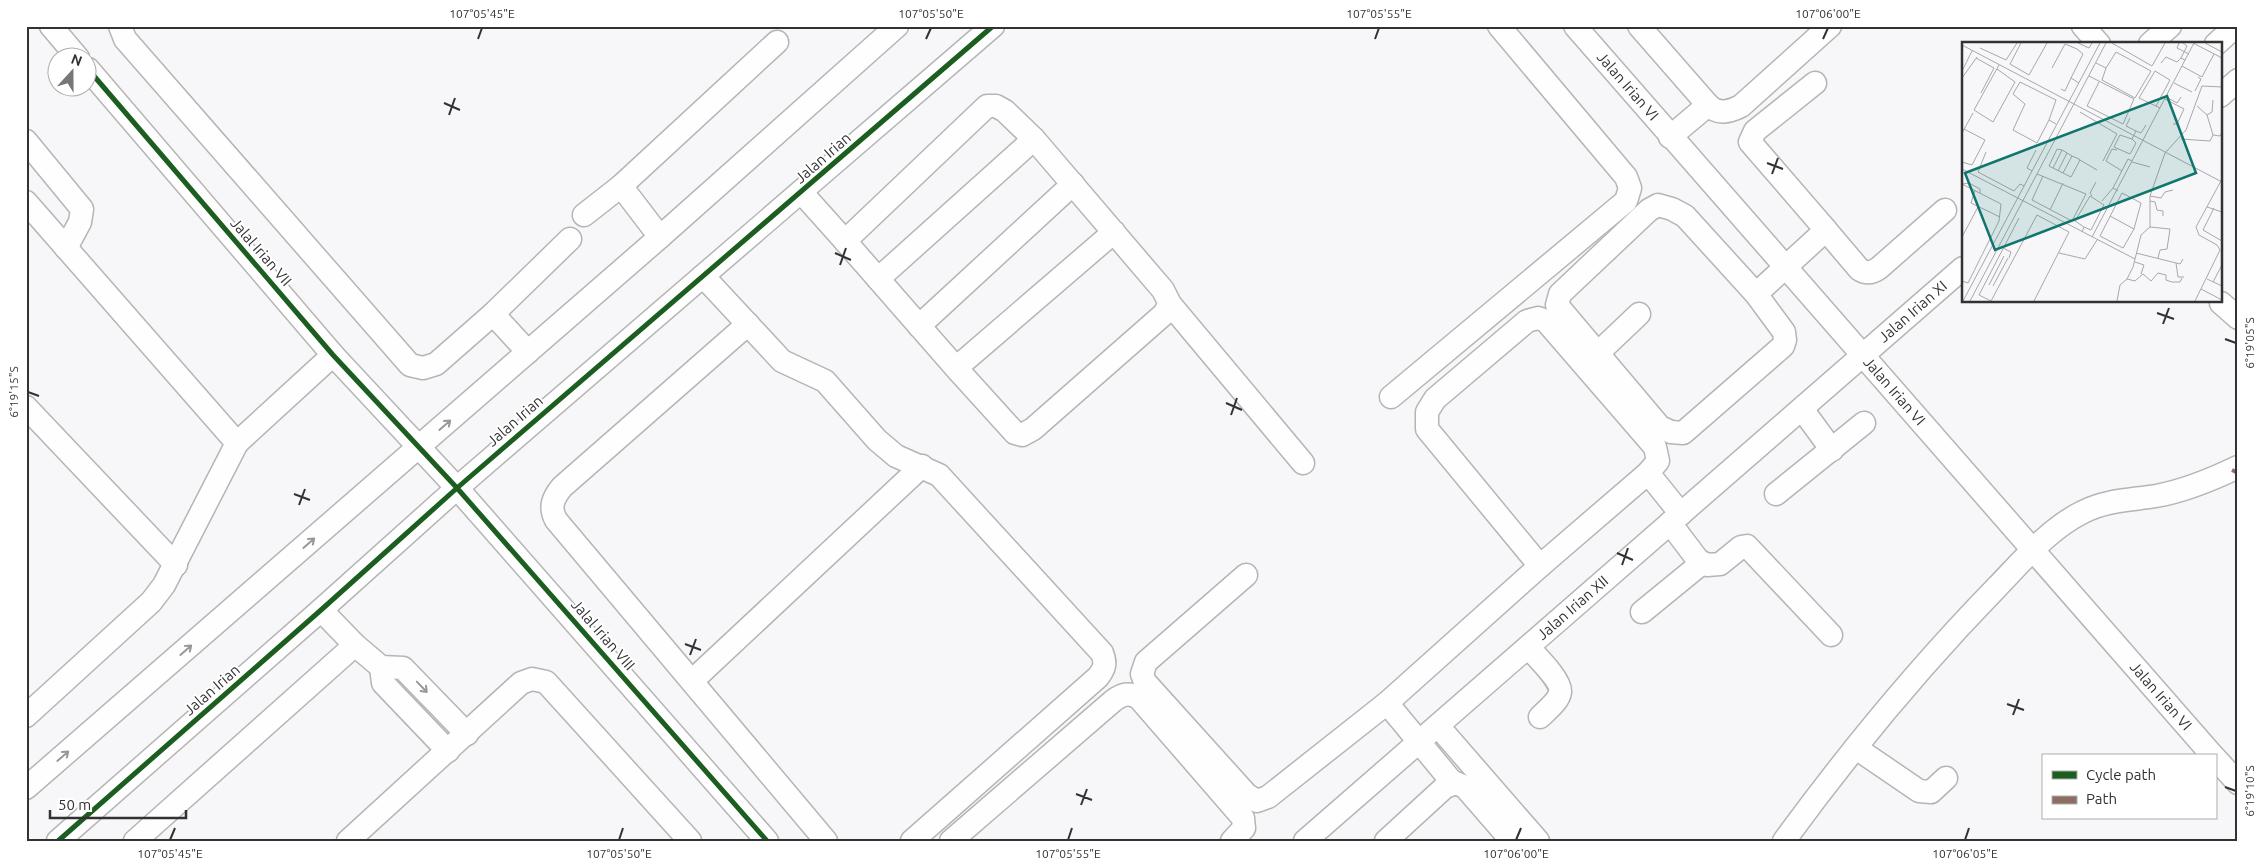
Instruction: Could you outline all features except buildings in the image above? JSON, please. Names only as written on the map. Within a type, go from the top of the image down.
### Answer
[{"type":"street","points":[[51,26],[70,48]]},
{"type":"street","points":[[120,26],[125,39],[410,365],[424,368],[436,364],[493,314],[570,239]]},
{"type":"street","points":[[26,788],[419,448],[897,26]]},
{"type":"street","name":"Jalan Irian","points":[[58,841],[457,488],[802,193],[993,26]]},
{"type":"street","points":[[1392,397],[1626,201],[1630,188],[1626,177],[1499,26]]},
{"type":"street","name":"Jalan Irian VI","points":[[1574,26],[2211,754]]},
{"type":"street","points":[[1639,26],[1708,105],[1721,112],[1733,110],[1741,106],[1830,26]]},
{"type":"street","points":[[2083,26],[2097,42]]},
{"type":"street","points":[[2152,42],[2170,26]]},
{"type":"street","points":[[584,215],[621,186],[777,42]]},
{"type":"street","points":[[2222,94],[2238,80]]},
{"type":"street","name":"Jalal Irian VII","points":[[98,81],[333,355],[419,448]]},
{"type":"street","points":[[1815,83],[1755,131],[1750,142],[1858,269],[1872,272],[1880,268],[1945,210]]},
{"type":"street","points":[[1670,137],[1708,105]]},
{"type":"street","points":[[845,241],[987,106],[996,106],[1005,111],[1034,139],[1074,184],[1163,290],[1170,304],[1303,462]]},
{"type":"street","points":[[878,279],[1034,139]]},
{"type":"street","points":[[26,141],[82,209],[80,222],[66,248]]},
{"type":"street","points":[[920,326],[1074,184]]},
{"type":"street","points":[[621,186],[660,237]]},
{"type":"street","points":[[802,193],[1015,433],[1022,435],[1033,429],[1164,314],[1170,304]]},
{"type":"street","points":[[27,204],[237,443]]},
{"type":"street","points":[[1658,205],[1672,209],[1685,216],[1756,294],[1784,332],[1784,343],[1683,433],[1666,431],[1660,427],[1557,305],[1558,298],[1649,210],[1658,205]]},
{"type":"street","points":[[1756,294],[1826,230]]},
{"type":"street","points":[[956,368],[1114,232]]},
{"type":"street","name":"Jalan Irian XI","points":[[1864,355],[1962,269]]},
{"type":"street","points":[[703,276],[782,361],[825,381],[877,440],[896,456],[939,475],[1102,653],[1105,662],[1103,670],[1098,677],[912,841]]},
{"type":"street","points":[[2222,303],[2238,318]]},
{"type":"street","points":[[493,314],[528,352]]},
{"type":"street","points":[[1598,352],[1639,314]]},
{"type":"street","points":[[1246,575],[1146,662],[1142,674],[1145,682],[1247,795],[1257,801],[1268,797],[1387,704],[1540,566],[1648,473],[1658,461],[1655,446],[1546,321],[1542,319],[1527,321],[1435,399],[1427,412],[1427,429],[1540,566]]},
{"type":"street","points":[[748,324],[562,487],[556,494],[552,512],[556,520],[826,841]]},
{"type":"street","points":[[26,716],[151,602],[176,565],[237,443],[333,355]]},
{"type":"street","name":"Jalan Irian XII","points":[[1305,841],[1864,355]]},
{"type":"street","points":[[26,407],[176,565]]},
{"type":"street","points":[[1802,409],[1832,450]]},
{"type":"street","points":[[1776,494],[1864,423]]},
{"type":"street","name":"Jalal Irian VIII","points":[[419,448],[457,488],[767,841]]},
{"type":"street","points":[[692,681],[922,466]]},
{"type":"street","points":[[1784,841],[1856,748],[1954,631],[2032,550],[2072,518],[2084,511],[2115,501],[2157,496],[2236,470]]},
{"type":"street","points":[[1648,473],[1702,563],[1716,566],[1741,546],[1748,546],[1831,635]]},
{"type":"street","points":[[1642,612],[1702,563]]},
{"type":"street","points":[[321,610],[355,645],[381,667],[403,668],[467,734]]},
{"type":"street","points":[[135,841],[355,645]]},
{"type":"street","points":[[1528,647],[1560,687],[1557,698],[1540,717]]},
{"type":"street","points":[[381,667],[383,683],[448,751]]},
{"type":"street","points":[[348,841],[521,683],[532,679],[546,682],[690,841]]},
{"type":"street","points":[[950,841],[1113,701],[1121,695],[1129,694],[1139,698],[1243,818],[1244,828],[1232,841]]},
{"type":"street","points":[[1387,704],[1454,783],[1465,787],[1512,841]]},
{"type":"street","points":[[1438,726],[1538,841]]},
{"type":"street","points":[[1856,748],[1919,791],[1930,792],[1946,778]]},
{"type":"street","name":"Jalan Irian VI","points":[[2216,759],[2238,784]]},
{"type":"street","points":[[1386,841],[1445,787],[1454,783]]},
{"type":"marked path","points":[[2232,470],[2238,473]]},
{"type":"cycle path","points":[[58,841],[457,488],[993,26]]},
{"type":"cycle path","points":[[98,81],[333,355],[457,488],[767,841]]}]
